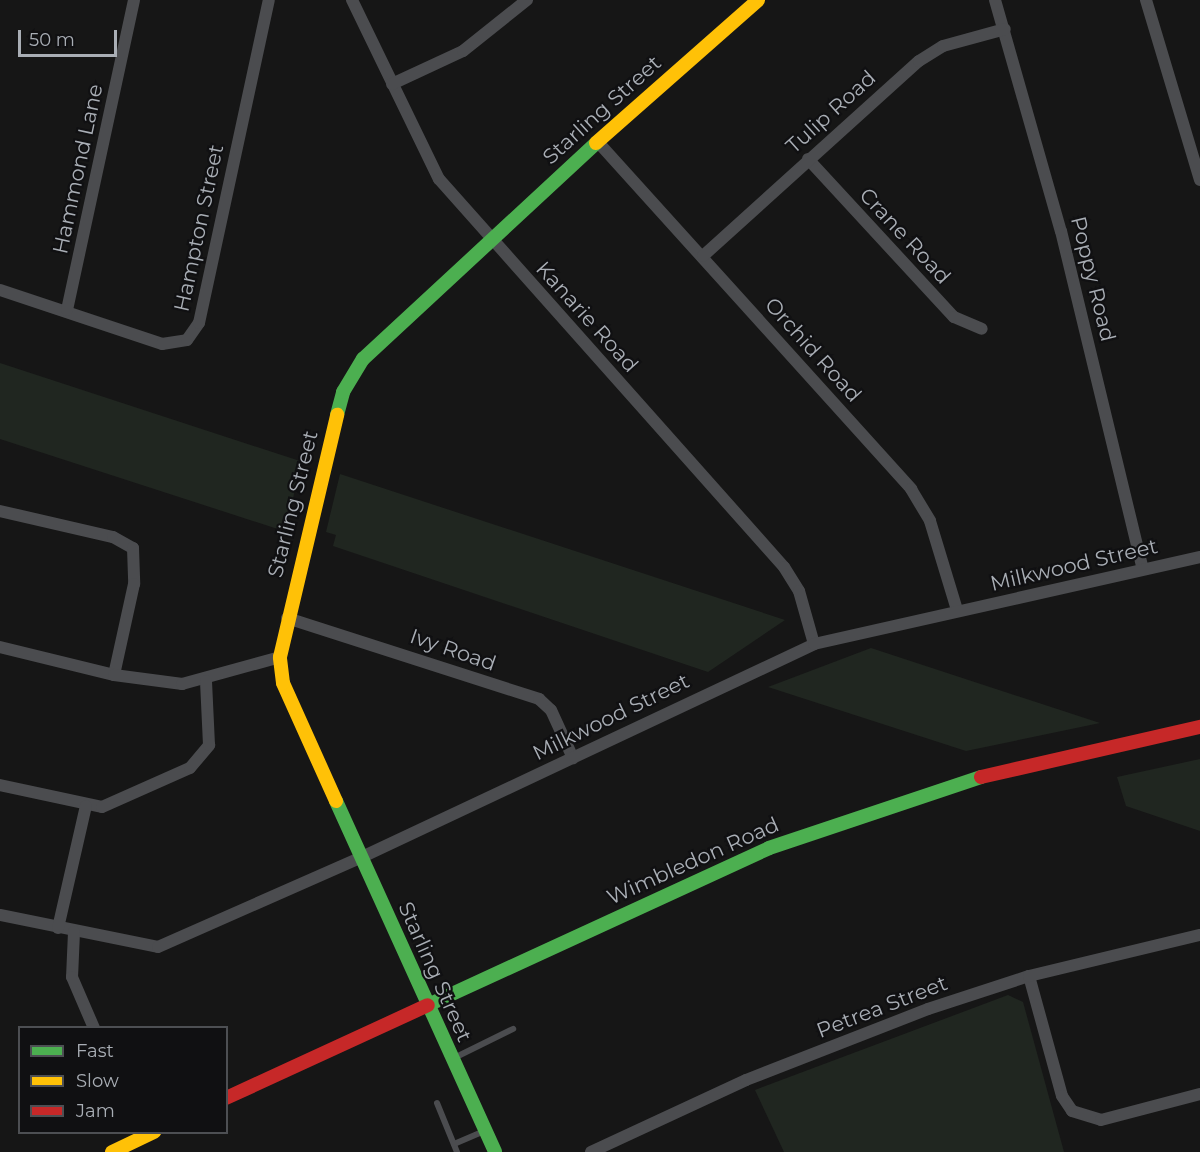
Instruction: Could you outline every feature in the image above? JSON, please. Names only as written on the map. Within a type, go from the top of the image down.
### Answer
[{"type":"street","name":"Hammond Lane","points":[[67,310],[134,0]]},
{"type":"street","name":"Hampton Street","points":[[0,290],[67,310],[162,344],[179,344],[195,332],[269,0]]},
{"type":"street","name":"Kanarie Road","points":[[352,0],[439,179],[784,567],[799,591],[814,644]]},
{"type":"street","points":[[392,84],[463,51],[527,0]]},
{"type":"street","name":"Poppy Road","points":[[995,0],[1064,242],[1143,569]]},
{"type":"street","points":[[1146,0],[1200,180]]},
{"type":"street","name":"Starling Street","points":[[495,1152],[425,1006],[362,857],[288,698],[280,657],[287,618],[352,373],[490,237],[751,2]]},
{"type":"street","name":"Tulip Road","points":[[703,256],[808,159],[932,52],[1005,29]]},
{"type":"street","name":"Orchid Road","points":[[597,141],[703,256],[916,496],[934,531],[957,610]]},
{"type":"street","name":"Crane Road","points":[[808,159],[954,317],[981,329]]},
{"type":"street","points":[[0,511],[113,537],[133,548],[134,584],[114,675]]},
{"type":"street","name":"Milkwood Street","points":[[0,915],[74,932],[158,947],[362,857],[814,644],[1200,557]]},
{"type":"street","name":"Ivy Road","points":[[287,618],[539,699],[551,710],[573,758]]},
{"type":"street","points":[[0,647],[161,684],[206,681],[280,657]]},
{"type":"street","points":[[0,785],[86,806],[113,805],[199,763],[210,734],[206,681]]},
{"type":"street","name":"Wimbledon Road","points":[[228,1097],[737,862],[842,821],[978,778],[1200,727]]},
{"type":"street","points":[[58,928],[86,806]]},
{"type":"street","points":[[74,932],[72,977],[93,1026]]},
{"type":"street","name":"Petrea Street","points":[[591,1152],[746,1080],[1029,976],[1200,935]]},
{"type":"street","points":[[1029,976],[1062,1096],[1072,1111],[1101,1120],[1200,1094]]},
{"type":"street","points":[[112,1152],[150,1134]]},
{"type":"lane","points":[[451,1060],[513,1029]]},
{"type":"lane","points":[[437,1103],[457,1152]]},
{"type":"lane","points":[[454,1144],[484,1130]]},
{"type":"shaded area","points":[[0,363],[300,461],[287,532],[0,439]]},
{"type":"shaded area","points":[[340,474],[785,620],[708,672],[333,546],[336,535],[326,532]]},
{"type":"shaded area","points":[[871,648],[1100,723],[966,751],[768,687]]},
{"type":"shaded area","points":[[1200,759],[1200,831],[1126,806],[1117,777]]},
{"type":"shaded area","points":[[1008,995],[1023,1002],[1064,1152],[784,1152],[755,1090]]},
{"type":"traffic: fast","points":[[337,415],[343,392],[363,359],[596,143]]},
{"type":"traffic: fast","points":[[428,1005],[769,848],[981,777]]},
{"type":"traffic: fast","points":[[336,801],[495,1152]]},
{"type":"traffic: slow","points":[[596,143],[758,0]]},
{"type":"traffic: slow","points":[[336,801],[283,683],[280,657],[337,415]]},
{"type":"traffic: slow","points":[[112,1152],[150,1134]]},
{"type":"traffic: jam","points":[[981,777],[1200,727]]},
{"type":"traffic: jam","points":[[228,1097],[428,1005]]}]
